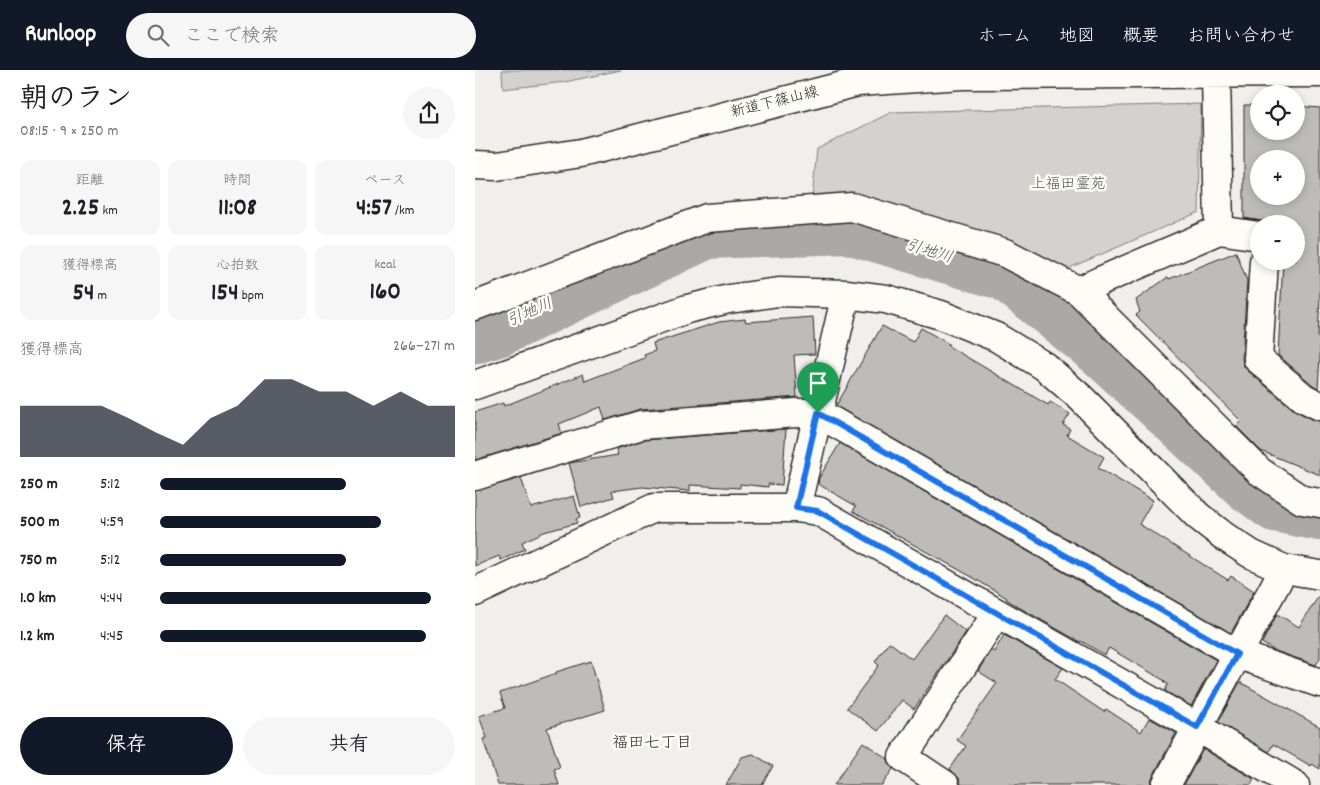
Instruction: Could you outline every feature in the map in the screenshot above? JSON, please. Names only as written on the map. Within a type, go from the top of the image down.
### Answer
[{"type":"street","points":[[1216,73],[1219,230]]},
{"type":"street","name":"新道下篠山線","points":[[475,165],[497,166],[581,153],[858,82],[962,74],[1320,73]]},
{"type":"street","points":[[475,306],[707,218],[852,206],[1005,253],[1079,291],[1259,471],[1302,500],[1320,503]]},
{"type":"street","points":[[1079,291],[1219,230],[1250,235]]},
{"type":"street","points":[[1263,270],[1257,359],[1304,398],[1320,406]]},
{"type":"street","points":[[475,385],[687,309],[729,299],[779,292],[846,294],[886,299],[941,315],[996,337],[1044,366],[1080,397],[1199,516],[1225,538],[1251,554],[1284,569],[1320,575]]},
{"type":"street","points":[[796,508],[846,294]]},
{"type":"street","points":[[475,476],[641,425],[818,413],[1237,654],[1320,683]]},
{"type":"street","points":[[475,592],[654,508],[796,508],[818,511],[1295,785]]},
{"type":"street","points":[[1166,785],[1284,569]]},
{"type":"street","points":[[945,785],[903,757],[997,614]]},
{"type":"green space","points":[[502,70],[621,70],[565,82],[503,89]]},
{"type":"green space","name":"上福田霊苑","points":[[1201,104],[1199,212],[1065,270],[996,235],[856,196],[812,199],[817,149],[892,112]]},
{"type":"building","points":[[1244,105],[1250,105],[1250,140],[1305,140],[1305,107],[1320,108],[1320,296],[1318,338],[1320,338],[1320,357],[1318,388],[1278,355],[1283,270],[1305,270],[1305,215],[1250,215],[1250,219],[1244,218]]},
{"type":"building","points":[[1236,252],[1247,281],[1243,365],[1294,410],[1313,420],[1320,421],[1320,475],[1261,451],[1236,426],[1241,421],[1136,315],[1140,312],[1136,300],[1168,277],[1169,279]]},
{"type":"building","points":[[813,317],[815,354],[794,355],[797,397],[640,409],[605,420],[601,407],[559,424],[562,433],[475,460],[475,412],[503,403],[504,406],[583,374],[585,381],[645,358],[644,355],[655,351],[653,343],[719,322],[745,319],[746,322]]},
{"type":"building","points":[[882,326],[913,342],[921,328],[1048,405],[1050,402],[1070,414],[1063,425],[1070,429],[1067,435],[1104,457],[1098,468],[1153,500],[1139,524],[1228,580],[1231,576],[1254,591],[1231,633],[836,406]]},
{"type":"building","points":[[786,429],[782,485],[768,484],[768,487],[740,484],[740,488],[690,485],[690,491],[642,487],[612,491],[614,497],[581,507],[569,463],[618,455],[616,449],[644,440]]},
{"type":"building","points":[[840,443],[1216,660],[1191,706],[1165,691],[1168,684],[1165,681],[1109,648],[1105,655],[1080,642],[1022,609],[972,577],[853,511],[856,506],[818,484],[819,478]]},
{"type":"building","points":[[521,478],[531,508],[574,496],[580,518],[576,519],[577,523],[544,532],[522,542],[525,549],[501,560],[499,556],[475,566],[475,491]]},
{"type":"building","points":[[1320,594],[1320,658],[1316,665],[1273,650],[1262,643],[1277,614],[1299,627]]},
{"type":"building","points":[[944,615],[966,632],[914,709],[902,700],[878,731],[847,708],[879,665],[875,662],[889,642],[912,659]]},
{"type":"building","points":[[1004,635],[1063,668],[1055,679],[1104,712],[1106,709],[1141,732],[1149,718],[1176,733],[1150,785],[963,785],[960,783],[959,778],[950,769],[966,746],[957,740],[997,683],[978,671],[991,650],[994,652]]},
{"type":"building","points":[[591,661],[605,710],[547,728],[560,767],[554,769],[559,785],[498,785],[483,739],[487,738],[479,716],[505,708],[500,693]]},
{"type":"building","points":[[1240,682],[1320,727],[1320,769],[1312,764],[1311,766],[1273,744],[1269,752],[1218,722]]},
{"type":"building","points":[[863,742],[888,759],[893,769],[882,785],[834,785]]},
{"type":"building","points":[[1203,749],[1254,779],[1251,785],[1184,785]]},
{"type":"building","points":[[753,754],[773,766],[762,785],[726,785],[742,757]]},
{"type":"waterway","name":"引地川","points":[[475,338],[498,331],[707,233],[849,228],[1006,275],[1104,354],[1249,487],[1275,506],[1320,515]]},
{"type":"district","name":"福田七丁目","points":[[652,743]]},
{"type":"route","points":[[818,413],[1237,654],[1197,727],[818,511],[796,508],[818,413]]}]
